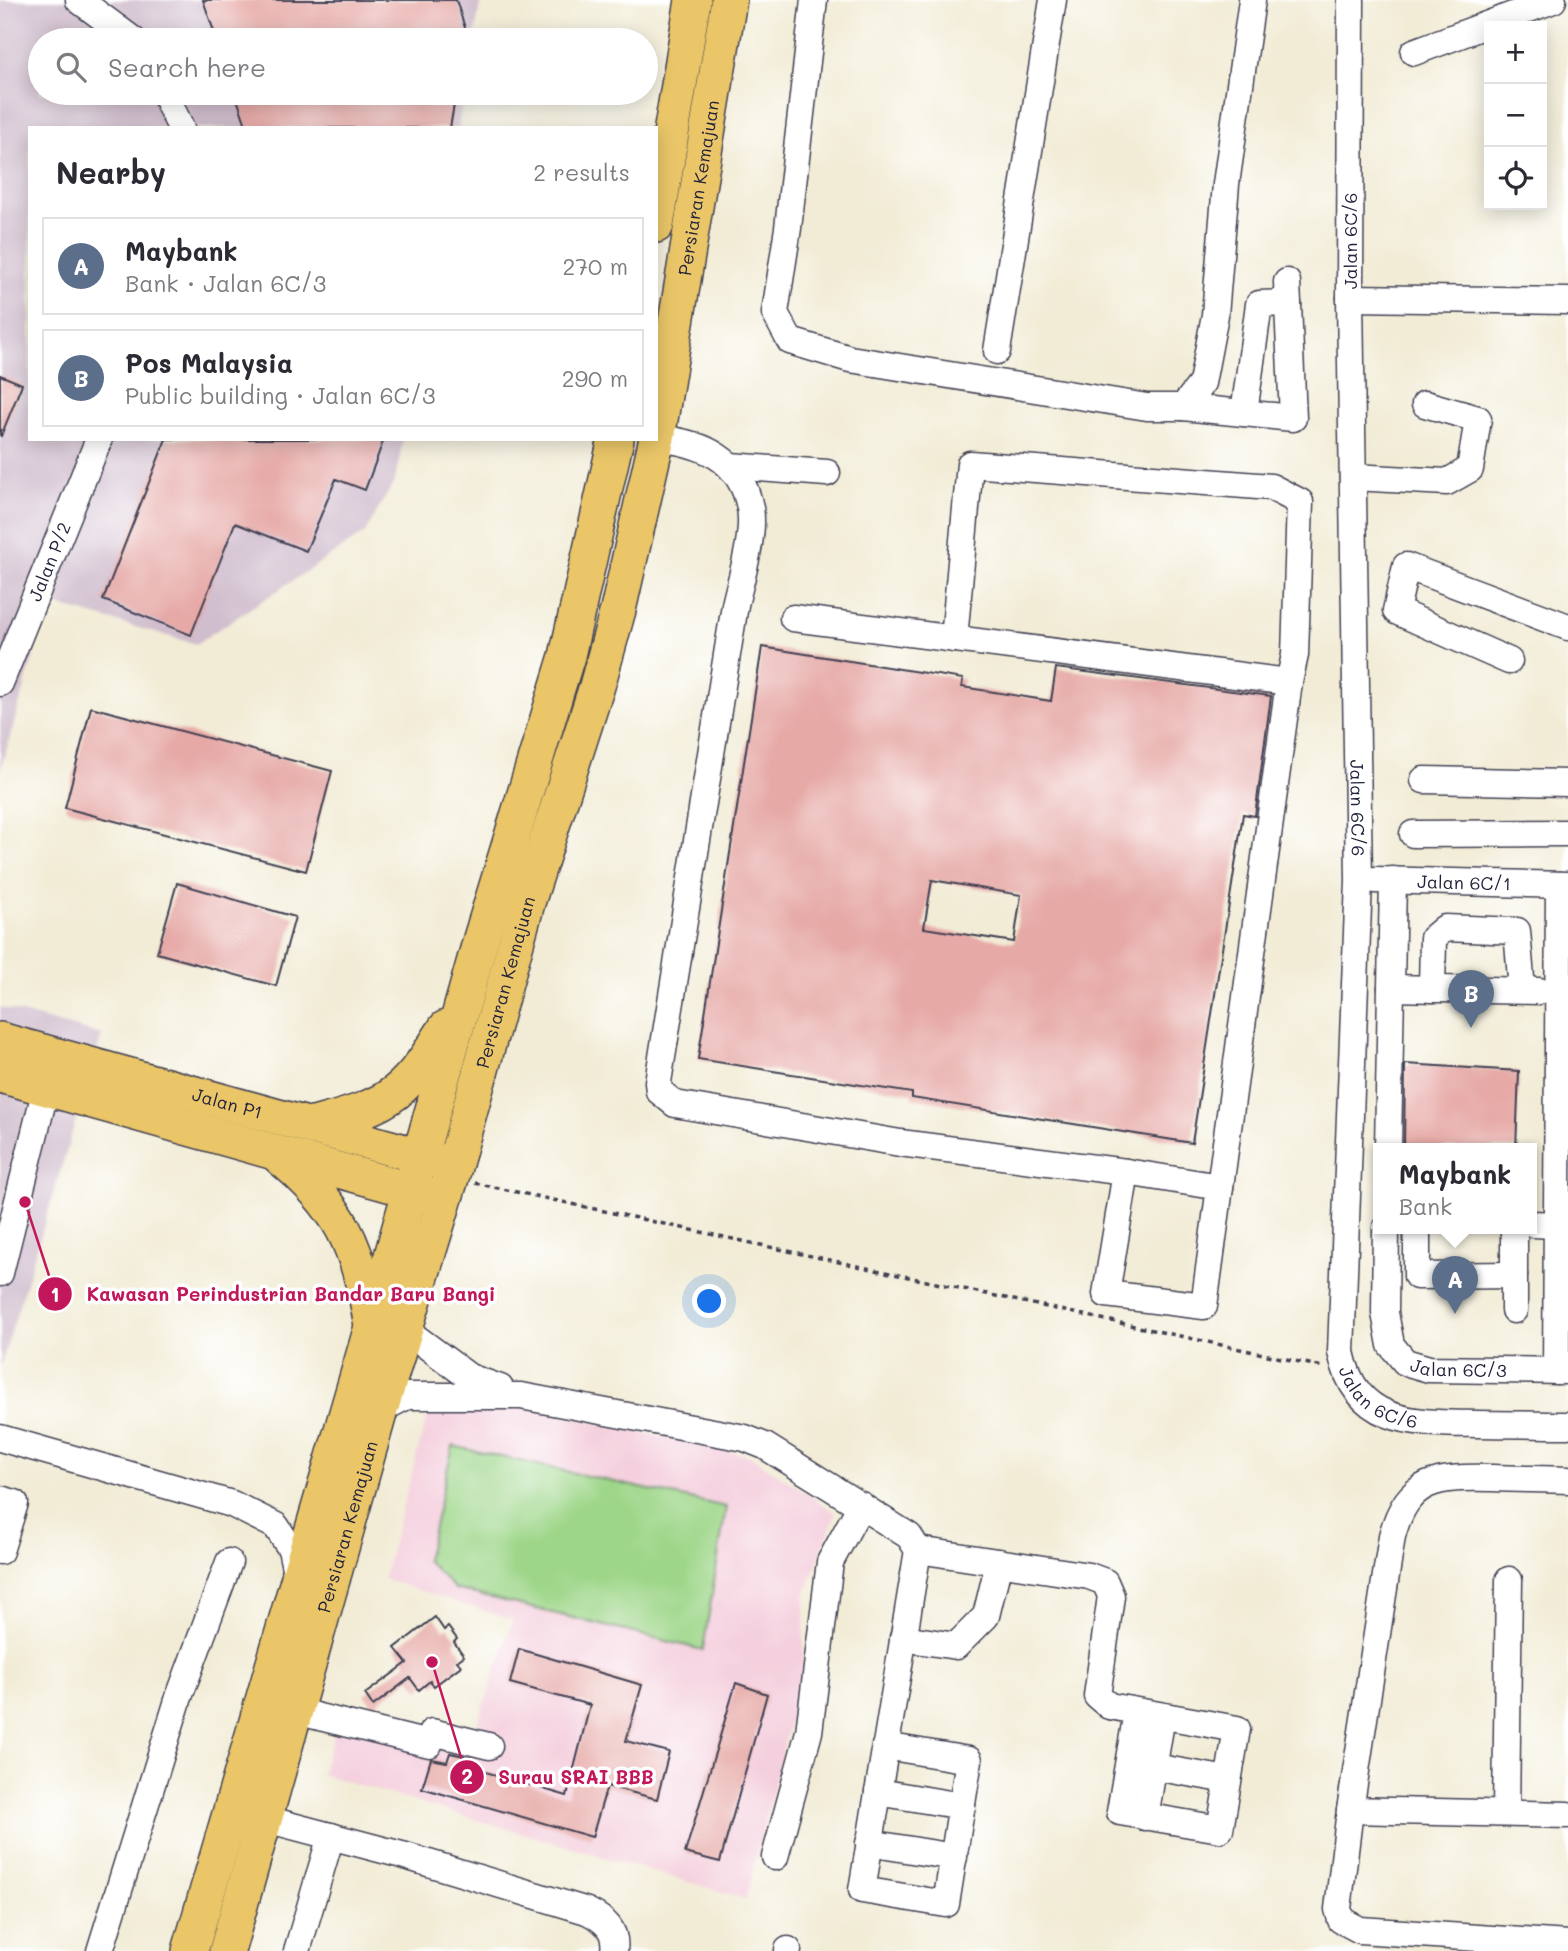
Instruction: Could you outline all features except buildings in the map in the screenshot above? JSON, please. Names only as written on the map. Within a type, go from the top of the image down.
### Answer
[{"type":"main road","name":"Persiaran Kemajuan","points":[[658,212],[692,0]]},
{"type":"main road","name":"Persiaran Kemajuan","points":[[658,432],[729,0]]},
{"type":"main road","name":"Persiaran Kemajuan","points":[[227,1951],[380,1410],[388,1328],[410,1191],[463,1002],[567,656],[616,441]]},
{"type":"main road","name":"Persiaran Kemajuan","points":[[190,1951],[298,1583],[388,1328],[450,1182],[527,904],[597,686],[618,610],[656,441]]},
{"type":"main road","points":[[310,1126],[354,1112],[396,1092],[420,1067],[463,1002]]},
{"type":"main road","name":"Jalan P1","points":[[0,1040],[420,1156],[450,1182]]},
{"type":"main road","name":"Jalan P1","points":[[0,1075],[410,1191],[450,1182]]},
{"type":"main road","points":[[274,1152],[322,1196],[349,1237],[388,1328]]},
{"type":"street","points":[[79,0],[117,28]]},
{"type":"street","points":[[814,0],[788,228],[775,313],[790,341],[850,359],[1147,407],[1183,407],[1293,418],[1288,292],[1259,304],[1244,413]]},
{"type":"street","points":[[997,351],[1053,0]]},
{"type":"street","points":[[1183,407],[1202,383],[1215,315],[1226,184],[1252,0]]},
{"type":"street","name":"Jalan 6C/6","points":[[1351,0],[1350,298],[1359,880],[1341,1352],[1345,1372],[1357,1391],[1376,1408],[1401,1420],[1428,1424],[1568,1425]]},
{"type":"street","points":[[1414,51],[1553,0]]},
{"type":"street","points":[[170,105],[180,126]]},
{"type":"street","points":[[1350,298],[1568,301]]},
{"type":"street","points":[[1353,477],[1447,482],[1470,469],[1478,419],[1425,404]]},
{"type":"street","points":[[658,438],[685,441],[712,452],[730,466],[742,486],[750,508],[749,536],[658,1082],[659,1091],[675,1104],[900,1143],[1220,1187]]},
{"type":"street","name":"Jalan P/2","points":[[0,683],[98,441]]},
{"type":"street","points":[[954,639],[970,464],[1270,487],[1300,502],[1295,654],[1204,1306],[1106,1294],[1126,1172]]},
{"type":"street","points":[[730,466],[827,473]]},
{"type":"street","points":[[1509,661],[1396,611],[1406,566],[1568,627]]},
{"type":"street","points":[[793,618],[1289,682]]},
{"type":"street","points":[[1424,780],[1568,783]]},
{"type":"street","points":[[1413,834],[1568,833]]},
{"type":"street","name":"Jalan 6C/1","points":[[1359,880],[1564,885]]},
{"type":"street","points":[[1388,1143],[1393,880]]},
{"type":"street","points":[[1562,1371],[1562,1260],[1544,1224],[1563,1136],[1564,885]]},
{"type":"street","points":[[1432,989],[1433,938],[1445,928],[1517,931],[1522,990]]},
{"type":"street","points":[[1391,988],[1522,990],[1562,1009]]},
{"type":"street","points":[[0,1273],[46,1088]]},
{"type":"street","name":"Jalan 6C/3","points":[[1387,1234],[1385,1313],[1391,1345],[1405,1362],[1429,1370],[1562,1371]]},
{"type":"street","points":[[1417,1234],[1417,1276],[1514,1276]]},
{"type":"street","points":[[1514,1234],[1514,1310]]},
{"type":"street","points":[[388,1328],[469,1377],[521,1396],[745,1438],[765,1446],[909,1536],[918,1550],[885,1746],[878,1792],[869,1843],[862,1890],[946,1904],[969,1760],[885,1746]]},
{"type":"street","points":[[380,1410],[407,1396],[521,1396]]},
{"type":"street","points":[[0,1438],[232,1504],[276,1526],[291,1549],[298,1583]]},
{"type":"street","points":[[1568,1479],[1452,1477],[1430,1482],[1411,1495],[1398,1513],[1392,1536],[1350,1811],[1338,1909],[1342,1920],[1360,1930],[1568,1944]]},
{"type":"street","points":[[0,1499],[15,1503],[0,1551]]},
{"type":"street","points":[[775,1857],[809,1732],[830,1562],[861,1505]]},
{"type":"street","points":[[918,1550],[1089,1576],[1105,1581],[1111,1596],[1097,1696],[1109,1706],[1237,1729],[1220,1829],[1120,1812],[1150,1714]]},
{"type":"street","points":[[100,1951],[179,1697],[229,1562]]},
{"type":"street","points":[[903,1638],[956,1646],[986,1616],[999,1562]]},
{"type":"street","points":[[1506,1814],[1509,1580]]},
{"type":"street","points":[[295,1711],[429,1744],[432,1732],[489,1746]]},
{"type":"street","points":[[1145,1817],[1154,1766],[1150,1714]]},
{"type":"street","points":[[1154,1766],[1228,1780]]},
{"type":"street","points":[[878,1792],[962,1806]]},
{"type":"street","points":[[231,1811],[331,1836],[587,1911],[608,1924],[614,1934],[614,1951]]},
{"type":"street","points":[[1350,1811],[1568,1815]]},
{"type":"street","points":[[297,1951],[331,1836]]},
{"type":"street","points":[[869,1843],[954,1857]]},
{"type":"path","points":[[450,1182],[1345,1372]]},
{"type":"shaded area","points":[[0,0],[481,0],[476,28],[28,28],[28,105],[462,105],[458,126],[28,126],[28,441],[403,441],[395,480],[365,533],[196,644],[49,603],[0,771]]},
{"type":"shaded area","points":[[0,1007],[102,1035],[0,1368]]},
{"type":"shaded area","points":[[524,1407],[751,1456],[836,1513],[805,1596],[803,1668],[746,1899],[321,1774],[344,1704],[474,1734],[513,1620],[383,1579],[428,1413]]},
{"type":"green space","points":[[453,1446],[726,1507],[703,1650],[455,1589],[426,1560]]},
{"type":"place","name":"Pos Malaysia","points":[[1471,1028]]},
{"type":"place","name":"Kawasan Perindustrian Bandar Baru Bangi","points":[[25,1202]]},
{"type":"place","name":"Maybank","points":[[1455,1314]]},
{"type":"place","name":"Surau SRAI BBB","points":[[432,1662]]}]
